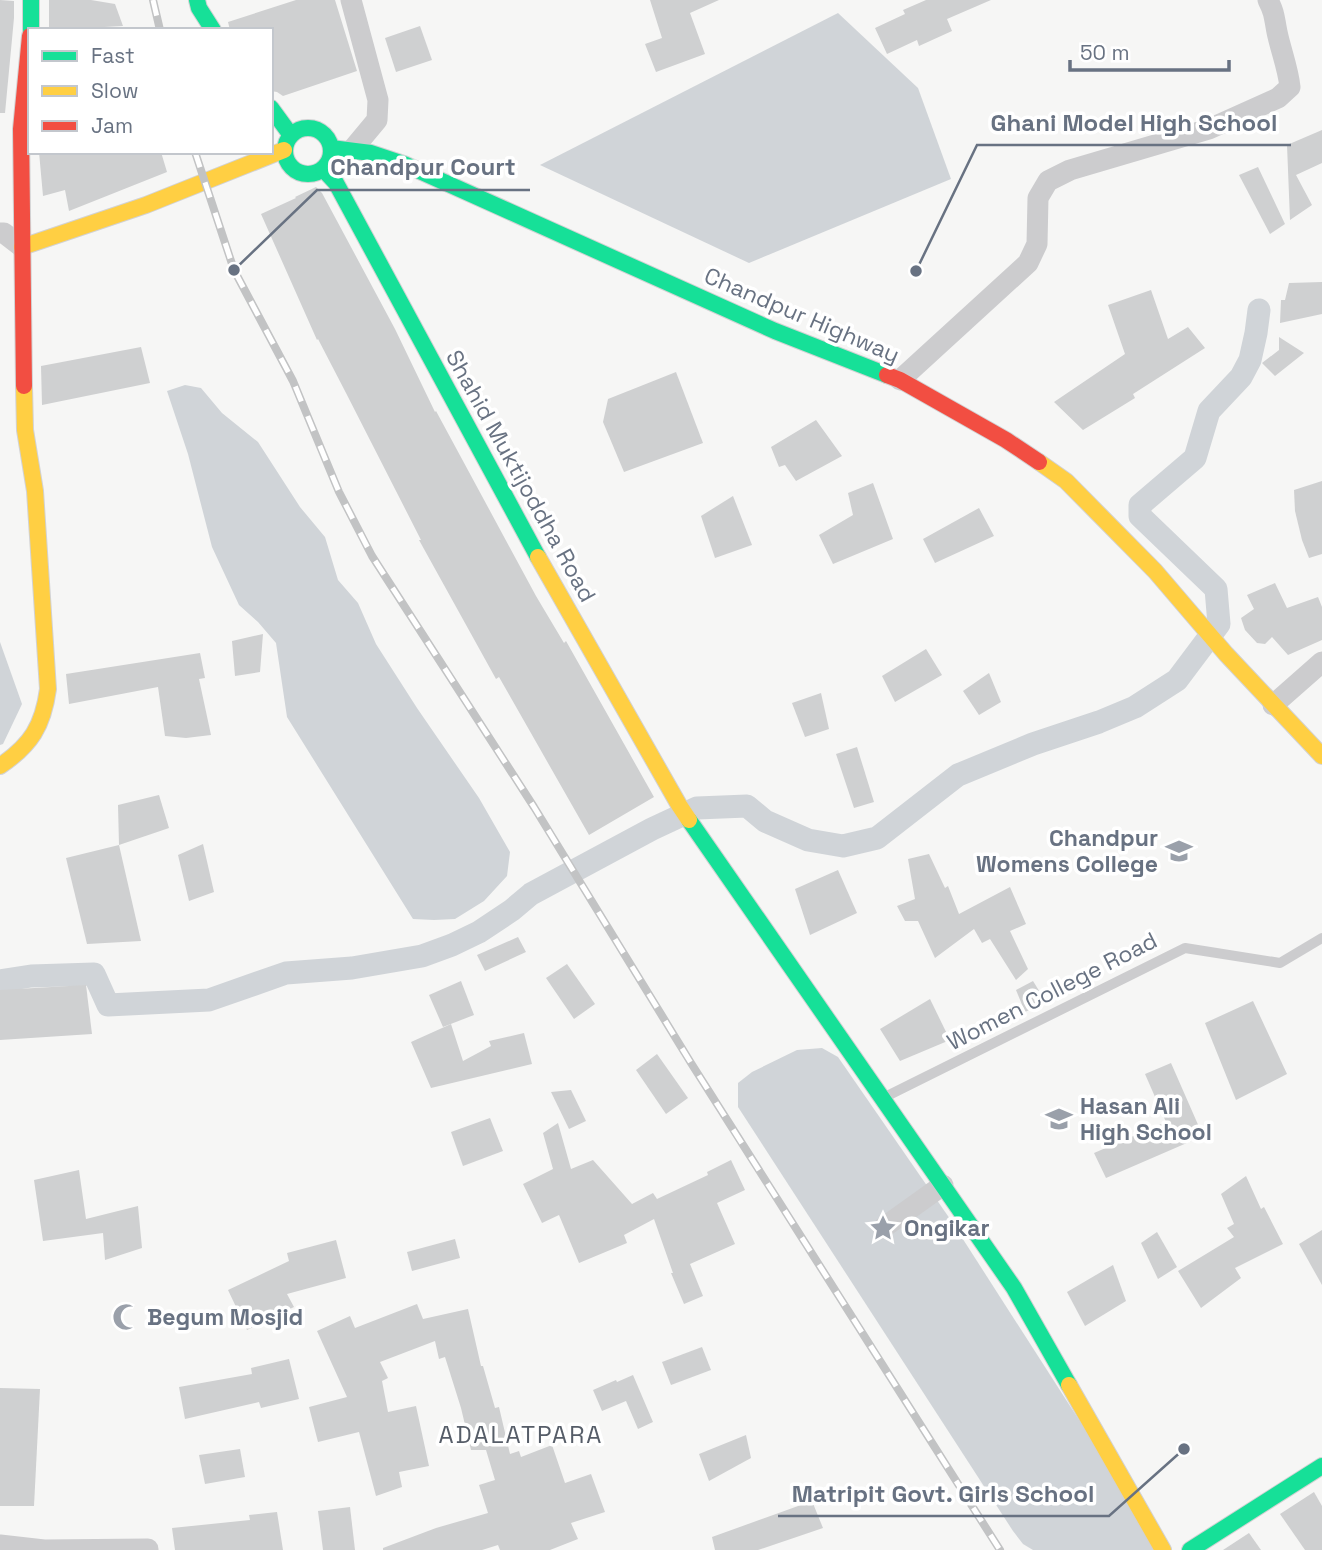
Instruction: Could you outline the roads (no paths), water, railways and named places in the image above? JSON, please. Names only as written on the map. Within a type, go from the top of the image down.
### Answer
[{"type":"main road","points":[[31,0],[31,28]]},
{"type":"main road","points":[[197,0],[212,28]]},
{"type":"main road","points":[[0,766],[22,751],[35,735],[47,706],[48,689],[35,491],[25,430],[21,129],[28,57]]},
{"type":"main road","points":[[273,112],[287,142],[289,164],[301,173],[309,174],[323,169],[328,163],[349,158]]},
{"type":"main road","points":[[273,148],[287,142],[302,128],[310,127],[324,134],[349,158]]},
{"type":"main road","points":[[22,247],[146,205],[260,154]]},
{"type":"main road","points":[[341,192],[349,158]]},
{"type":"main road","name":"Chandpur Highway","points":[[349,158],[404,164],[775,331],[900,380],[1006,439],[1066,481],[1155,571],[1226,654],[1322,757]]},
{"type":"main road","name":"Shahid Muktijoddha Road","points":[[323,169],[336,183],[531,545],[679,805],[1014,1288],[1163,1550]]},
{"type":"main road","points":[[1190,1550],[1322,1466]]},
{"type":"street","points":[[349,158],[377,120],[378,100],[351,0]]},
{"type":"street","points":[[900,380],[1028,264],[1037,244],[1038,198],[1048,181],[1070,170],[1209,129],[1278,99],[1290,87],[1277,31],[1277,5]]},
{"type":"street","points":[[0,233],[4,233],[22,247]]},
{"type":"street","points":[[1273,705],[1322,662]]},
{"type":"street","points":[[883,1228],[943,1185]]},
{"type":"street","points":[[0,1545],[44,1550],[148,1550]]},
{"type":"lane","name":"Women College Road","points":[[883,1098],[1185,948],[1280,963],[1322,938]]},
{"type":"waterway","points":[[0,981],[31,976],[94,974],[108,1005],[209,1000],[286,973],[352,968],[422,956],[479,932],[531,894],[697,808],[747,806],[765,821],[808,840],[843,846],[877,838],[958,775],[1135,707],[1177,680],[1219,624],[1216,589],[1140,516],[1140,505],[1195,458],[1209,411],[1241,377],[1250,360],[1259,310]]},
{"type":"railway","points":[[153,0],[160,28]]},
{"type":"railway","points":[[196,154],[234,270],[293,381],[339,492],[372,556],[534,807],[691,1063],[1000,1550]]},
{"type":"place","name":"Chandpur Court","points":[[234,270]]},
{"type":"place","name":"Ghani Model High School","points":[[916,271]]},
{"type":"place","name":"Chandpur Womens College","points":[[1179,851]]},
{"type":"place","name":"Hasan Ali High School","points":[[1059,1119]]},
{"type":"place","name":"Ongikar","points":[[883,1228]]},
{"type":"place","name":"Begum Mosjid","points":[[126,1317]]},
{"type":"place","name":"Matripit Govt. Girls School","points":[[1184,1449]]},
{"type":"district","name":"ADALATPARA","points":[[521,1435]]}]
